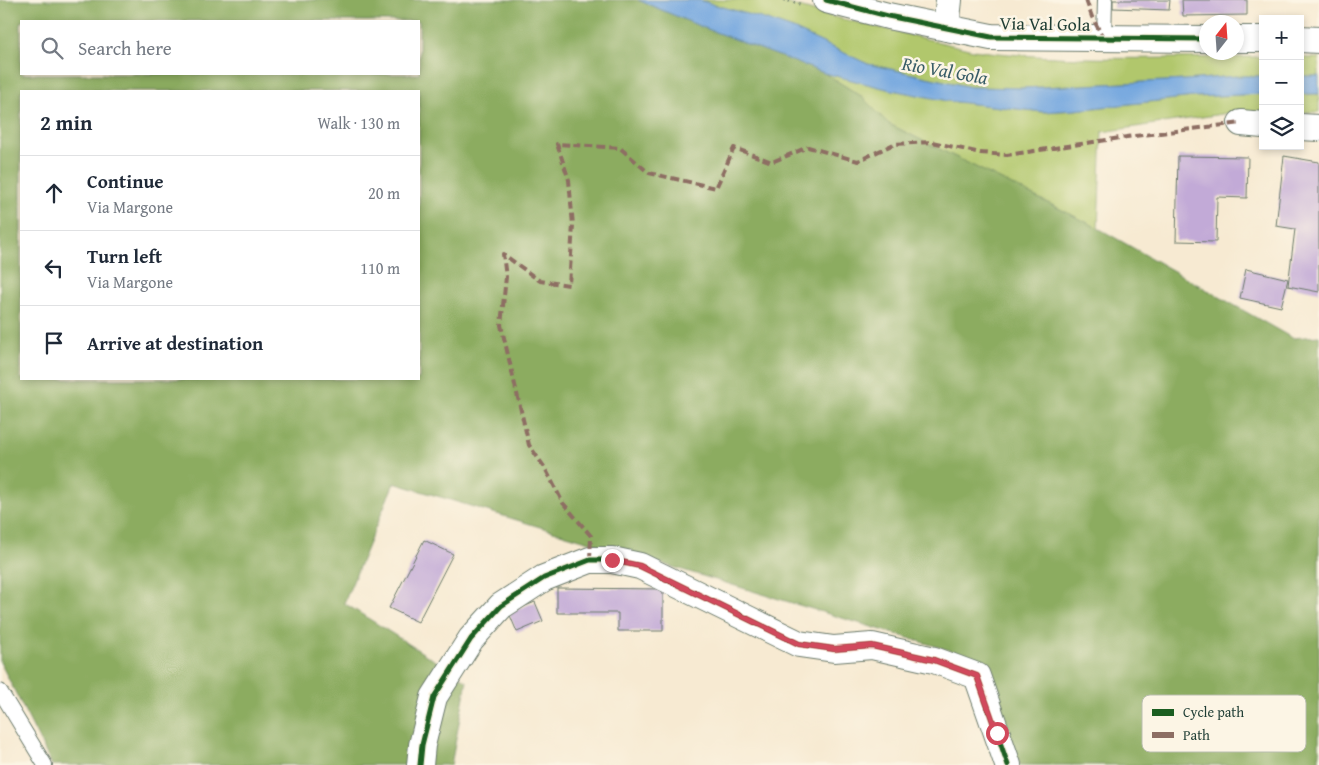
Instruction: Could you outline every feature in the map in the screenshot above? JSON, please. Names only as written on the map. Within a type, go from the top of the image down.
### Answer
[{"type":"street","name":"Via Val Gola","points":[[826,0],[887,8],[946,28],[991,37],[1199,39]]},
{"type":"street","points":[[946,28],[949,0]]},
{"type":"street","points":[[1244,39],[1259,39]]},
{"type":"street","points":[[1304,39],[1319,40]]},
{"type":"street","points":[[1304,127],[1319,128]]},
{"type":"street","points":[[420,765],[422,745],[434,697],[471,639],[501,606],[544,578],[590,560],[612,560],[640,566],[799,644],[834,649],[872,646],[934,660],[977,676],[1008,765]]},
{"type":"lane","name":"Via Val Gola","points":[[1104,39],[1105,0]]},
{"type":"lane","points":[[0,691],[45,765]]},
{"type":"green space","points":[[0,0],[638,0],[702,27],[824,73],[861,96],[889,124],[1098,228],[1292,338],[1319,336],[1319,765],[1020,765],[978,659],[394,483],[344,603],[467,681],[451,765],[52,765],[0,662]]},
{"type":"green space","points":[[699,0],[776,0],[830,16],[973,50],[1009,54],[1081,58],[1199,57],[1199,60],[1244,60],[1244,57],[1259,57],[1259,76],[1023,88],[971,87],[868,64],[793,29]]},
{"type":"green space","points":[[1304,58],[1319,58],[1319,76],[1304,76]]},
{"type":"green space","points":[[824,73],[887,89],[948,101],[1043,112],[1194,97],[1259,94],[1259,112],[1229,113],[1102,132],[1098,228],[889,124],[861,96]]},
{"type":"green space","points":[[1304,94],[1319,94],[1319,112],[1304,112]]},
{"type":"water","points":[[638,0],[699,0],[793,29],[868,64],[971,87],[1023,88],[1259,76],[1259,94],[1194,97],[1043,112],[948,101],[887,89],[824,73],[702,27]]},
{"type":"water","points":[[1304,76],[1319,76],[1319,94],[1304,94]]},
{"type":"building","points":[[1113,0],[1170,0],[1169,10],[1113,8]]},
{"type":"building","points":[[1182,0],[1247,0],[1247,15],[1183,16]]},
{"type":"building","points":[[1178,156],[1248,157],[1247,198],[1217,197],[1216,242],[1176,241]]},
{"type":"building","points":[[1284,156],[1319,162],[1319,292],[1288,286],[1295,229],[1276,226]]},
{"type":"building","points":[[1246,269],[1288,279],[1281,307],[1240,298]]},
{"type":"building","points":[[424,540],[453,554],[418,622],[389,608]]},
{"type":"building","points":[[557,588],[663,589],[663,631],[618,631],[618,613],[557,613]]},
{"type":"building","points":[[535,602],[543,621],[517,632],[509,613]]},
{"type":"marked path","points":[[1086,0],[1092,17],[1104,39]]},
{"type":"marked path","points":[[590,560],[591,536],[563,503],[545,468],[529,445],[501,325],[506,277],[503,254],[540,281],[569,285],[573,225],[569,180],[557,144],[620,148],[649,173],[716,188],[734,148],[772,162],[808,147],[858,161],[894,144],[932,142],[980,153],[1007,155],[1127,137],[1241,123]]},
{"type":"cycle path","points":[[826,0],[888,16],[991,37],[1199,39]]},
{"type":"cycle path","points":[[420,765],[422,745],[434,697],[471,639],[501,606],[544,578],[590,560],[612,560],[640,566],[799,644],[834,649],[872,646],[934,660],[977,676],[1008,765]]},
{"type":"route","points":[[612,560],[640,566],[799,644],[834,649],[872,646],[934,660],[977,676],[997,733]]},
{"type":"water label","name":"Rio Val Gola","points":[[945,70]]}]
